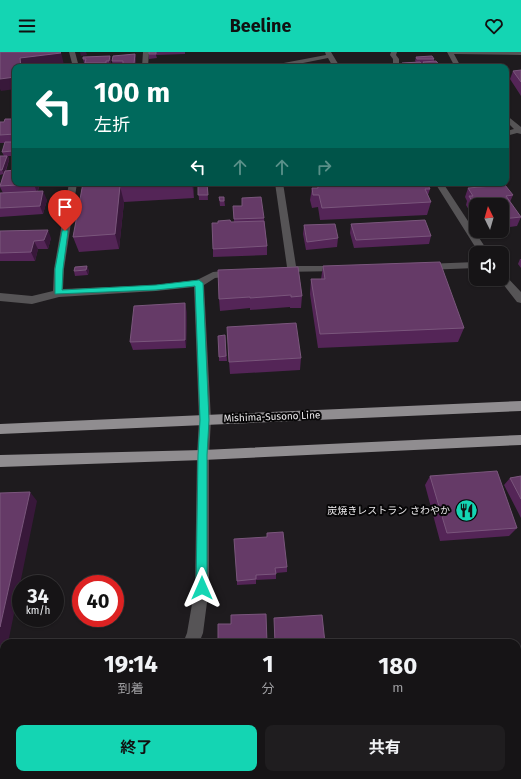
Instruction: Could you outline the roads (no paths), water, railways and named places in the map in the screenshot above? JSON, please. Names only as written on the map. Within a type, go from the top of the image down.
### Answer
[{"type":"main road","name":"Mishima-Susono Line","points":[[0,429],[521,406]]},
{"type":"main road","points":[[0,461],[203,455],[521,440]]},
{"type":"street","points":[[72,52],[75,64]]},
{"type":"street","points":[[145,64],[146,52]]},
{"type":"street","points":[[394,52],[393,55],[396,59],[396,64]]},
{"type":"street","points":[[456,64],[450,52],[519,54],[521,60]]},
{"type":"street","points":[[286,64],[328,54],[335,64]]},
{"type":"street","points":[[509,120],[520,130]]},
{"type":"street","points":[[509,133],[520,130]]},
{"type":"street","points":[[58,293],[59,269],[73,186]]},
{"type":"street","points":[[279,186],[292,270]]},
{"type":"street","points":[[441,186],[480,246]]},
{"type":"street","points":[[418,267],[469,265]]},
{"type":"street","points":[[276,271],[351,268]]},
{"type":"street","points":[[0,297],[32,300],[58,293],[156,288],[199,283],[212,275],[244,273]]},
{"type":"street","points":[[193,639],[195,633],[202,588],[203,455],[205,420],[199,283]]},
{"type":"street","points":[[509,285],[521,299]]},
{"type":"place","name":"炭焼きレストラン さわやか","points":[[466,511]]}]
